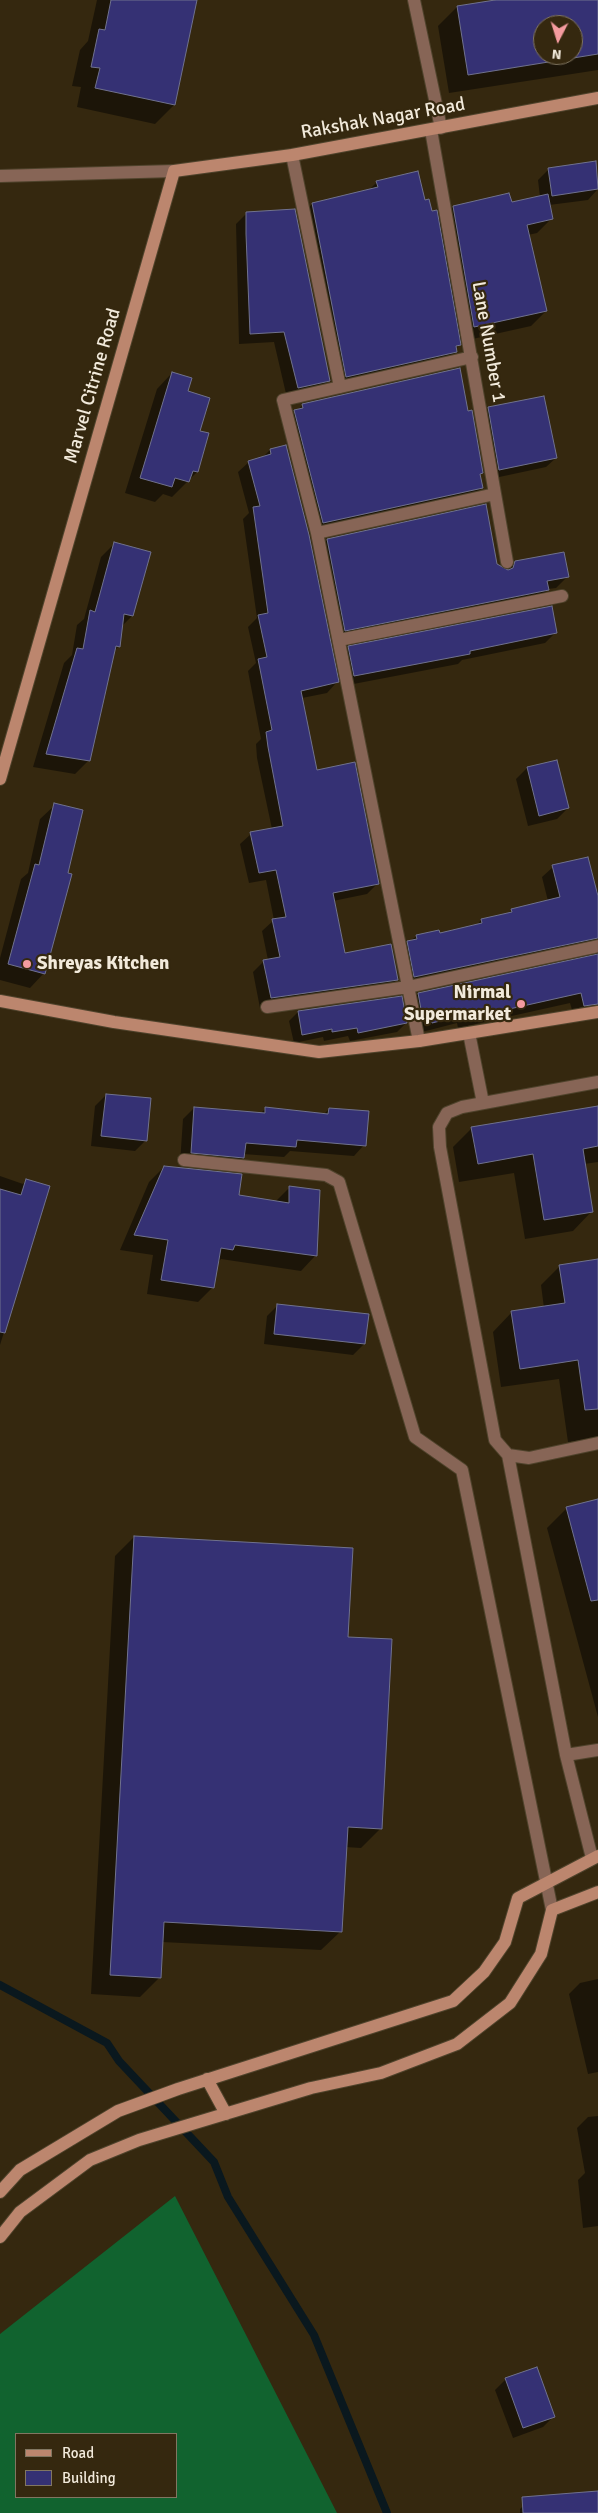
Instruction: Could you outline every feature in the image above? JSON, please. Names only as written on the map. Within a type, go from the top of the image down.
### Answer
[{"type":"street","name":"Lane Number 1","points":[[414,0],[507,562]]},
{"type":"street","name":"Rakshak Nagar Road","points":[[174,171],[292,155],[598,98]]},
{"type":"street","points":[[292,155],[340,387]]},
{"type":"street","points":[[0,176],[174,171]]},
{"type":"street","name":"Marvel Citrine Road","points":[[0,779],[174,171]]},
{"type":"street","points":[[419,1041],[317,533],[283,400],[472,357]]},
{"type":"street","points":[[317,533],[495,494]]},
{"type":"street","points":[[339,640],[562,596]]},
{"type":"street","points":[[267,1007],[408,987],[598,946]]},
{"type":"street","points":[[0,1001],[114,1022],[319,1052],[419,1041],[598,1012]]},
{"type":"street","points":[[469,1033],[483,1103]]},
{"type":"street","points":[[0,2192],[20,2170],[118,2111],[207,2079],[453,2001],[484,1972],[505,1942],[518,1898],[595,1857],[566,1755],[508,1455],[495,1440],[440,1147],[439,1127],[447,1113],[462,1107],[598,1082]]},
{"type":"street","points":[[0,2237],[20,2212],[90,2160],[139,2140],[311,2088],[381,2073],[457,2044],[510,2004],[541,1954],[552,1910],[462,1470],[415,1437],[339,1182],[326,1175],[184,1160]]},
{"type":"street","points":[[508,1455],[529,1458],[598,1443]]},
{"type":"street","points":[[566,1755],[598,1750]]},
{"type":"street","points":[[552,1910],[598,1892]]},
{"type":"street","points":[[207,2079],[226,2114]]},
{"type":"green space","points":[[175,2196],[337,2513],[0,2513],[0,2334]]},
{"type":"building","points":[[111,0],[197,0],[175,105],[95,88],[100,68],[91,67],[99,29],[105,30]]},
{"type":"building","points":[[495,0],[598,0],[598,54],[583,56],[583,15],[533,15],[533,64],[468,75],[457,6]]},
{"type":"building","points":[[596,161],[598,189],[552,196],[548,168]]},
{"type":"building","points":[[418,171],[425,200],[429,199],[432,211],[437,210],[461,345],[456,346],[457,352],[346,377],[312,203],[378,187],[376,181]]},
{"type":"building","points":[[509,193],[512,202],[548,194],[553,219],[527,225],[547,311],[474,327],[453,206]]},
{"type":"building","points":[[295,209],[330,381],[298,388],[284,332],[250,334],[246,234],[246,212]]},
{"type":"building","points":[[460,368],[468,411],[472,410],[483,473],[480,474],[483,488],[323,523],[294,410],[303,408],[302,404]]},
{"type":"building","points":[[172,372],[192,378],[188,391],[210,398],[200,431],[209,433],[198,472],[193,471],[189,482],[175,478],[172,487],[140,478]]},
{"type":"building","points":[[544,396],[557,458],[499,470],[488,407]]},
{"type":"building","points":[[286,445],[309,535],[339,682],[301,691],[317,770],[355,762],[379,884],[333,893],[345,953],[391,944],[398,980],[271,998],[263,960],[280,957],[272,919],[286,917],[276,870],[259,873],[250,832],[283,826],[266,732],[272,730],[258,659],[267,657],[258,615],[268,613],[253,507],[260,506],[248,461],[271,454],[270,449]]},
{"type":"building","points":[[486,504],[497,564],[508,570],[513,568],[515,561],[564,552],[569,577],[547,581],[549,590],[345,631],[327,539]]},
{"type":"building","points":[[114,542],[151,552],[133,616],[124,614],[120,647],[116,646],[90,761],[46,754],[77,648],[83,649],[90,610],[95,612]]},
{"type":"building","points":[[552,606],[557,633],[470,651],[470,654],[354,676],[348,646]]},
{"type":"building","points":[[557,760],[569,808],[539,816],[527,767]]},
{"type":"building","points":[[54,803],[83,810],[68,873],[72,874],[45,974],[8,964],[35,864],[39,865]]},
{"type":"building","points":[[588,857],[598,896],[598,938],[414,977],[407,941],[417,939],[416,935],[439,930],[440,933],[482,923],[481,919],[512,912],[511,909],[560,897],[552,865]]},
{"type":"building","points":[[598,954],[598,1004],[584,1006],[581,993],[469,1018],[468,1014],[432,1023],[431,1018],[423,1020],[418,993]]},
{"type":"building","points":[[402,996],[407,1023],[358,1033],[357,1028],[332,1032],[332,1029],[302,1035],[298,1011]]},
{"type":"building","points":[[106,1094],[151,1098],[147,1141],[101,1136]]},
{"type":"building","points":[[598,1106],[598,1146],[583,1149],[593,1212],[544,1220],[533,1154],[478,1164],[471,1127]]},
{"type":"building","points":[[194,1107],[265,1113],[265,1107],[328,1114],[329,1108],[369,1111],[366,1146],[297,1140],[296,1147],[246,1143],[244,1158],[191,1153]]},
{"type":"building","points":[[164,1166],[242,1174],[239,1195],[289,1203],[289,1186],[320,1190],[317,1256],[235,1245],[233,1250],[221,1248],[214,1288],[161,1280],[168,1240],[134,1235]]},
{"type":"building","points":[[26,1179],[50,1186],[5,1333],[0,1332],[0,1189],[21,1195]]},
{"type":"building","points":[[598,1259],[598,1409],[585,1410],[578,1360],[520,1369],[511,1311],[565,1303],[559,1265]]},
{"type":"building","points":[[277,1304],[369,1314],[365,1344],[274,1334]]},
{"type":"building","points":[[598,1499],[598,1600],[591,1601],[566,1507]]},
{"type":"building","points":[[134,1536],[353,1548],[348,1637],[392,1639],[382,1829],[348,1827],[342,1932],[164,1922],[161,1978],[110,1975]]},
{"type":"building","points":[[537,2367],[555,2417],[523,2428],[505,2378]]},
{"type":"building","points":[[598,2491],[598,2513],[523,2513],[522,2497]]},
{"type":"waterway","points":[[0,1985],[107,2043],[119,2061],[214,2162],[228,2197],[314,2335],[387,2513]]},
{"type":"place","name":"Shreyas Kitchen","points":[[27,964]]},
{"type":"place","name":"Nirmal Supermarket","points":[[521,1004]]}]
